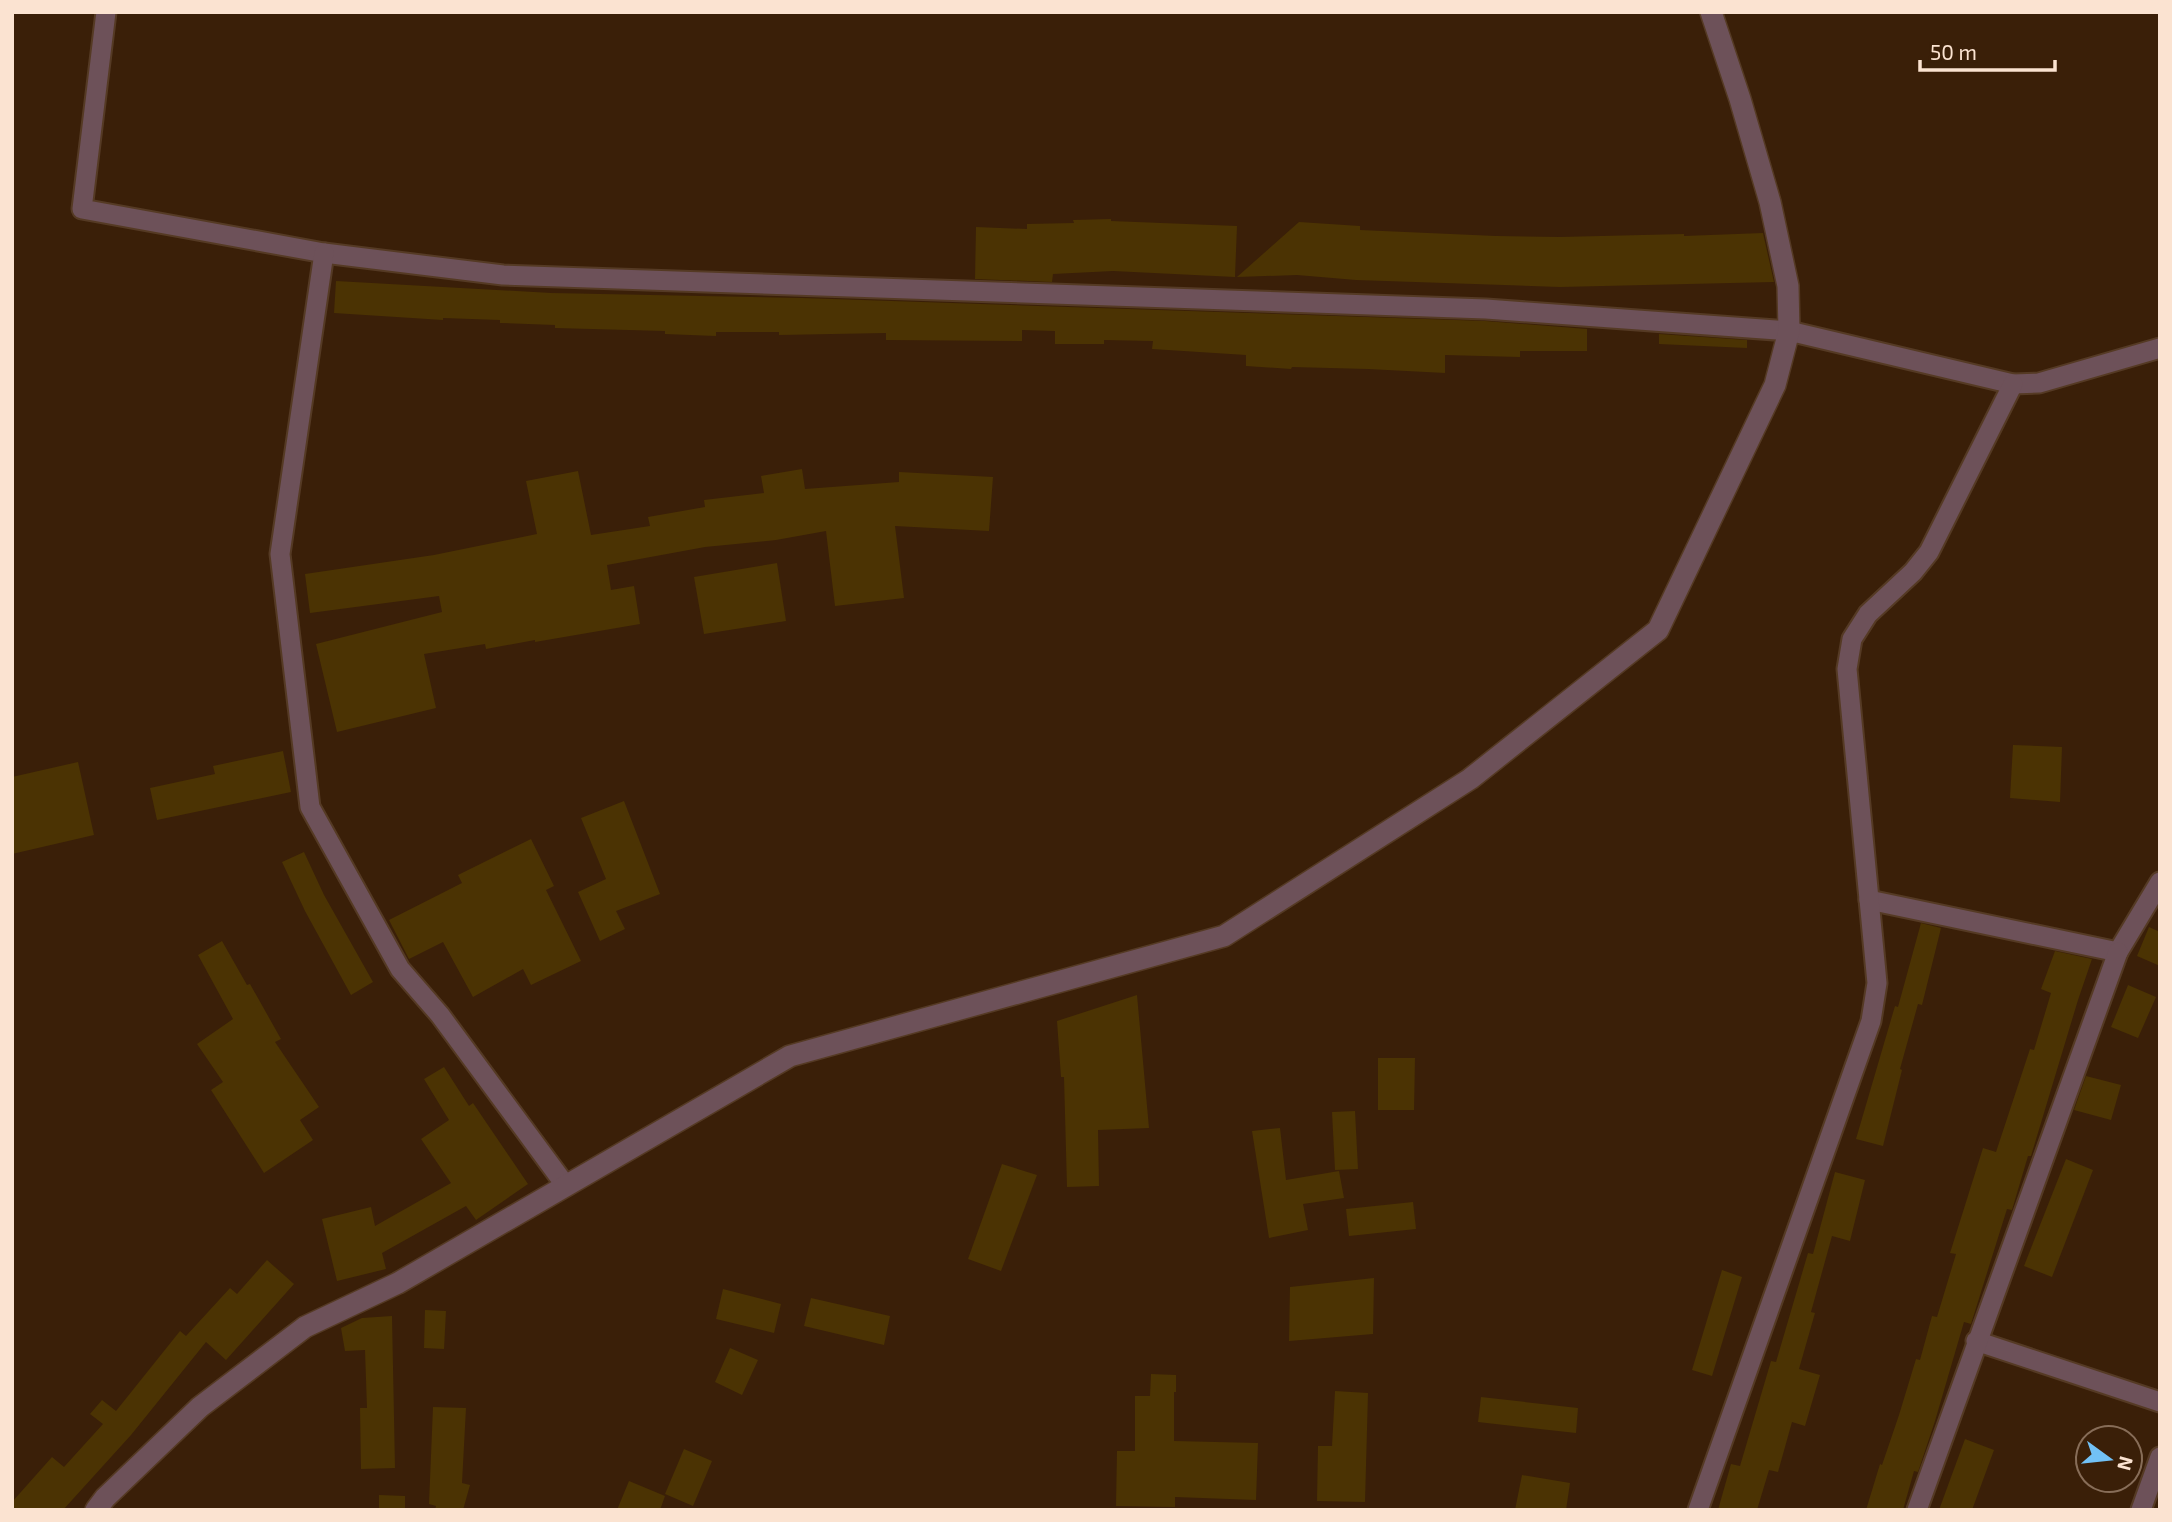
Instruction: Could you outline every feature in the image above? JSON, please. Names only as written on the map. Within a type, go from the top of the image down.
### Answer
[{"type":"street","points":[[106,12],[82,209],[324,253],[503,275],[1486,309],[1789,331],[2013,384],[2039,383],[2160,348]]},
{"type":"street","points":[[96,1510],[105,1498],[200,1407],[305,1327],[398,1283],[790,1056],[1224,936],[1470,779],[1658,630],[1775,385],[1789,331],[1788,286],[1770,202],[1711,12]]},
{"type":"street","points":[[324,253],[280,554],[310,807],[400,969],[440,1015],[566,1185]]},
{"type":"street","points":[[1698,1510],[1871,1021],[1877,983],[1847,669],[1853,639],[1868,614],[1913,572],[1929,552],[2013,384]]},
{"type":"street","points":[[1917,1510],[2118,952],[2160,883]]},
{"type":"street","points":[[1870,900],[2118,952]]},
{"type":"street","points":[[1976,1342],[2160,1402]]},
{"type":"street","points":[[2141,1510],[2160,1457]]},
{"type":"building","points":[[1111,219],[1237,226],[1235,277],[1113,271],[1053,274],[1052,282],[975,279],[976,227],[1027,229],[1027,224]]},
{"type":"building","points":[[1299,222],[1360,226],[1360,230],[1496,236],[1684,236],[1763,233],[1774,282],[1560,287],[1356,280],[1297,275],[1237,277]]},
{"type":"building","points":[[336,281],[551,293],[803,298],[1485,321],[1587,329],[1587,351],[1520,351],[1520,357],[1445,355],[1445,373],[1246,366],[1246,355],[1152,349],[1153,341],[1104,340],[1104,344],[1055,344],[1055,331],[1022,330],[1022,341],[886,340],[886,333],[779,335],[779,332],[716,332],[716,336],[665,334],[665,331],[555,328],[555,325],[500,323],[500,320],[443,320],[334,313]]},
{"type":"building","points":[[1659,334],[1747,340],[1747,348],[1659,344]]},
{"type":"building","points":[[802,469],[805,489],[899,482],[899,472],[993,477],[989,531],[895,526],[904,598],[835,606],[826,531],[776,540],[705,547],[607,565],[611,590],[634,586],[640,624],[486,649],[485,644],[424,654],[436,708],[337,732],[316,644],[442,612],[439,596],[310,613],[305,574],[434,555],[537,534],[526,481],[578,471],[591,535],[650,526],[648,517],[705,507],[704,500],[764,493],[761,476]]},
{"type":"building","points":[[777,563],[786,621],[704,634],[694,577]]},
{"type":"building","points":[[2013,745],[2062,747],[2060,802],[2010,798]]},
{"type":"building","points":[[283,751],[291,792],[157,820],[150,788],[215,774],[213,766]]},
{"type":"building","points":[[78,762],[94,835],[12,854],[12,777]]},
{"type":"building","points":[[624,801],[660,894],[616,911],[625,929],[600,941],[578,892],[606,879],[581,818]]},
{"type":"building","points":[[531,839],[554,886],[546,890],[581,961],[531,985],[523,969],[473,997],[443,942],[409,959],[389,920],[462,883],[458,875]]},
{"type":"building","points":[[304,852],[324,895],[373,982],[351,995],[305,911],[282,862]]},
{"type":"building","points":[[1921,923],[1941,928],[1922,1005],[1918,1004],[1900,1069],[1902,1070],[1883,1146],[1856,1139],[1895,1006],[1898,1007]]},
{"type":"building","points":[[2149,927],[2160,932],[2160,966],[2137,956]]},
{"type":"building","points":[[222,941],[281,1039],[275,1042],[319,1107],[300,1120],[313,1140],[264,1173],[211,1090],[223,1082],[197,1044],[233,1019],[198,955]]},
{"type":"building","points":[[2055,951],[2092,959],[2031,1156],[2028,1156],[2012,1210],[2007,1209],[1971,1324],[1964,1322],[1935,1421],[1918,1472],[1914,1471],[1903,1510],[1866,1510],[1916,1359],[1920,1360],[1932,1316],[1937,1317],[1956,1254],[1950,1253],[1983,1148],[1996,1152],[2030,1049],[2034,1050],[2051,993],[2041,989]]},
{"type":"building","points":[[2128,985],[2156,997],[2138,1038],[2111,1027]]},
{"type":"building","points":[[1137,995],[1149,1128],[1098,1130],[1099,1186],[1067,1187],[1064,1077],[1061,1077],[1057,1021]]},
{"type":"building","points":[[1378,1058],[1415,1058],[1414,1110],[1378,1110]]},
{"type":"building","points":[[444,1067],[469,1106],[473,1103],[528,1184],[476,1220],[466,1206],[382,1253],[386,1269],[337,1281],[322,1219],[371,1207],[375,1226],[451,1183],[421,1139],[449,1120],[424,1079]]},
{"type":"building","points":[[2086,1076],[2121,1085],[2111,1120],[2074,1110]]},
{"type":"building","points":[[1355,1111],[1358,1169],[1335,1170],[1332,1112]]},
{"type":"building","points":[[1280,1128],[1286,1180],[1339,1171],[1344,1198],[1303,1204],[1308,1230],[1269,1238],[1252,1131]]},
{"type":"building","points":[[2066,1159],[2093,1170],[2052,1277],[2024,1266]]},
{"type":"building","points":[[1002,1164],[1037,1175],[1001,1271],[968,1259]]},
{"type":"building","points":[[1835,1172],[1865,1180],[1850,1241],[1832,1236],[1811,1312],[1815,1313],[1799,1369],[1820,1375],[1805,1426],[1792,1422],[1778,1472],[1769,1470],[1757,1510],[1718,1510],[1731,1464],[1740,1466],[1771,1361],[1776,1362],[1808,1253],[1813,1254]]},
{"type":"building","points":[[1413,1202],[1416,1229],[1349,1236],[1346,1209]]},
{"type":"building","points":[[267,1260],[294,1284],[226,1360],[206,1342],[131,1435],[63,1510],[12,1510],[12,1502],[52,1457],[64,1467],[103,1424],[90,1414],[102,1400],[116,1411],[180,1331],[186,1336],[230,1288],[237,1294]]},
{"type":"building","points":[[1722,1270],[1742,1277],[1712,1376],[1692,1370]]},
{"type":"building","points":[[1374,1278],[1373,1334],[1289,1341],[1290,1287]]},
{"type":"building","points":[[723,1289],[781,1304],[774,1333],[716,1319]]},
{"type":"building","points":[[811,1298],[890,1316],[884,1345],[804,1326]]},
{"type":"building","points":[[425,1310],[446,1311],[444,1349],[424,1348]]},
{"type":"building","points":[[392,1316],[395,1468],[361,1469],[360,1408],[367,1408],[365,1350],[345,1351],[341,1328],[362,1318]]},
{"type":"building","points":[[730,1348],[758,1360],[742,1395],[715,1382]]},
{"type":"building","points":[[1151,1374],[1176,1375],[1174,1441],[1258,1443],[1256,1500],[1175,1497],[1175,1507],[1116,1506],[1117,1451],[1135,1451],[1135,1396],[1150,1396]]},
{"type":"building","points":[[1335,1391],[1368,1393],[1365,1502],[1317,1501],[1318,1446],[1332,1446]]},
{"type":"building","points":[[1481,1397],[1578,1408],[1576,1433],[1478,1422]]},
{"type":"building","points":[[433,1407],[466,1408],[462,1483],[470,1485],[463,1510],[435,1510],[436,1506],[429,1504]]},
{"type":"building","points":[[1965,1439],[1994,1450],[1972,1510],[1939,1510]]},
{"type":"building","points":[[684,1449],[712,1461],[693,1506],[665,1494]]},
{"type":"building","points":[[1522,1475],[1570,1483],[1566,1510],[1515,1510]]},
{"type":"building","points":[[629,1481],[665,1496],[660,1510],[617,1510]]},
{"type":"building","points":[[379,1495],[405,1496],[405,1510],[379,1510]]}]
